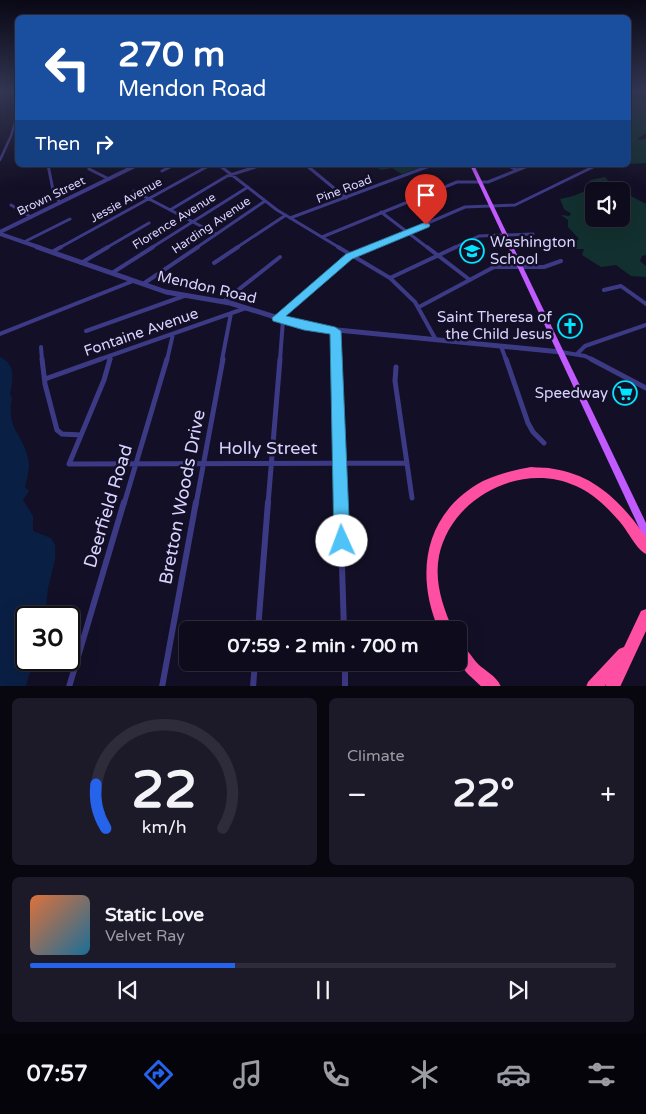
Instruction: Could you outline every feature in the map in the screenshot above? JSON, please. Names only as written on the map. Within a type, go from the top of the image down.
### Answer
[{"type":"highway","points":[[443,621],[436,604],[432,584],[433,560],[437,544],[447,524],[462,504],[480,489],[494,482],[514,475],[537,472],[554,473],[576,480],[596,491],[610,503],[628,523],[646,548]]},
{"type":"highway","points":[[612,686],[646,616]]},
{"type":"highway","points":[[593,686],[631,647]]},
{"type":"highway","points":[[467,661],[473,669],[494,686]]},
{"type":"main road","points":[[473,167],[646,533]]},
{"type":"street","points":[[0,160],[15,123]]},
{"type":"street","points":[[48,167],[52,186],[60,203]]},
{"type":"street","name":"Brown Street","points":[[0,233],[131,167]]},
{"type":"street","points":[[162,171],[170,167]]},
{"type":"street","name":"Jessie Avenue","points":[[52,252],[206,167]]},
{"type":"street","points":[[221,167],[290,218],[390,278],[419,307],[436,340]]},
{"type":"street","points":[[170,210],[231,175],[256,167]]},
{"type":"street","points":[[308,167],[346,198]]},
{"type":"street","name":"Pine Road","points":[[290,218],[427,167]]},
{"type":"street","points":[[511,167],[517,170]]},
{"type":"street","points":[[322,237],[457,182],[488,182],[525,167]]},
{"type":"street","points":[[259,621],[272,464],[280,319],[353,255],[465,207],[515,205],[592,167]]},
{"type":"street","points":[[89,169],[109,179]]},
{"type":"street","name":"Florence Avenue","points":[[112,273],[248,187]]},
{"type":"street","points":[[134,191],[216,234]]},
{"type":"street","name":"Harding Avenue","points":[[143,284],[265,201]]},
{"type":"street","points":[[11,205],[31,217]]},
{"type":"street","points":[[381,212],[470,280]]},
{"type":"street","points":[[214,263],[286,215]]},
{"type":"street","points":[[24,242],[70,219]]},
{"type":"street","points":[[81,262],[149,223]]},
{"type":"street","name":"Mendon Road","points":[[0,233],[169,293],[224,301],[280,319],[335,331],[577,354],[645,386]]},
{"type":"street","points":[[390,278],[479,236],[533,234]]},
{"type":"street","points":[[224,301],[280,257]]},
{"type":"street","points":[[419,307],[494,267],[544,267],[561,261]]},
{"type":"street","points":[[0,334],[134,281]]},
{"type":"street","points":[[604,290],[621,286],[646,304]]},
{"type":"street","points":[[86,330],[184,296]]},
{"type":"street","name":"Fontaine Avenue","points":[[44,379],[246,308]]},
{"type":"street","name":"Bretton Woods Drive","points":[[162,686],[231,313]]},
{"type":"street","points":[[577,354],[585,346],[646,326]]},
{"type":"street","points":[[335,331],[344,621]]},
{"type":"street","name":"Deerfield Road","points":[[69,686],[172,344],[173,334]]},
{"type":"street","points":[[41,346],[44,379],[57,431],[62,434],[81,435],[111,356]]},
{"type":"street","points":[[501,346],[528,423],[535,435],[544,443]]},
{"type":"street","points":[[396,367],[395,381],[412,498]]},
{"type":"street","name":"Holly Street","points":[[81,435],[69,464],[407,463]]},
{"type":"street","points":[[253,686],[254,671]]},
{"type":"street","points":[[345,671],[345,686]]},
{"type":"green space","points":[[631,123],[646,123],[646,133],[637,139],[646,138],[646,163],[631,164]]},
{"type":"green space","points":[[376,167],[421,167],[402,174],[392,168],[381,170]]},
{"type":"green space","points":[[605,177],[610,182],[590,182],[590,180]]},
{"type":"green space","points":[[585,191],[585,227],[630,227],[630,196],[646,204],[646,255],[642,256],[640,261],[646,266],[646,277],[631,276],[616,265],[601,267],[582,255],[584,249],[572,247],[572,244],[579,239],[568,227],[568,220],[561,215],[569,216],[571,214],[564,209],[560,199]]},
{"type":"water","points":[[0,357],[11,368],[11,418],[24,446],[29,464],[25,487],[29,491],[23,500],[33,516],[33,531],[51,538],[55,545],[55,560],[48,588],[46,606],[15,606],[15,671],[31,671],[26,686],[0,686]]},
{"type":"place","name":"Washington School","points":[[472,251]]},
{"type":"place","name":"Saint Theresa of the Child Jesus","points":[[570,326]]},
{"type":"place","name":"Speedway","points":[[625,393]]},
{"type":"route","points":[[342,541],[335,331],[304,326],[277,318],[349,256],[426,225]]}]
